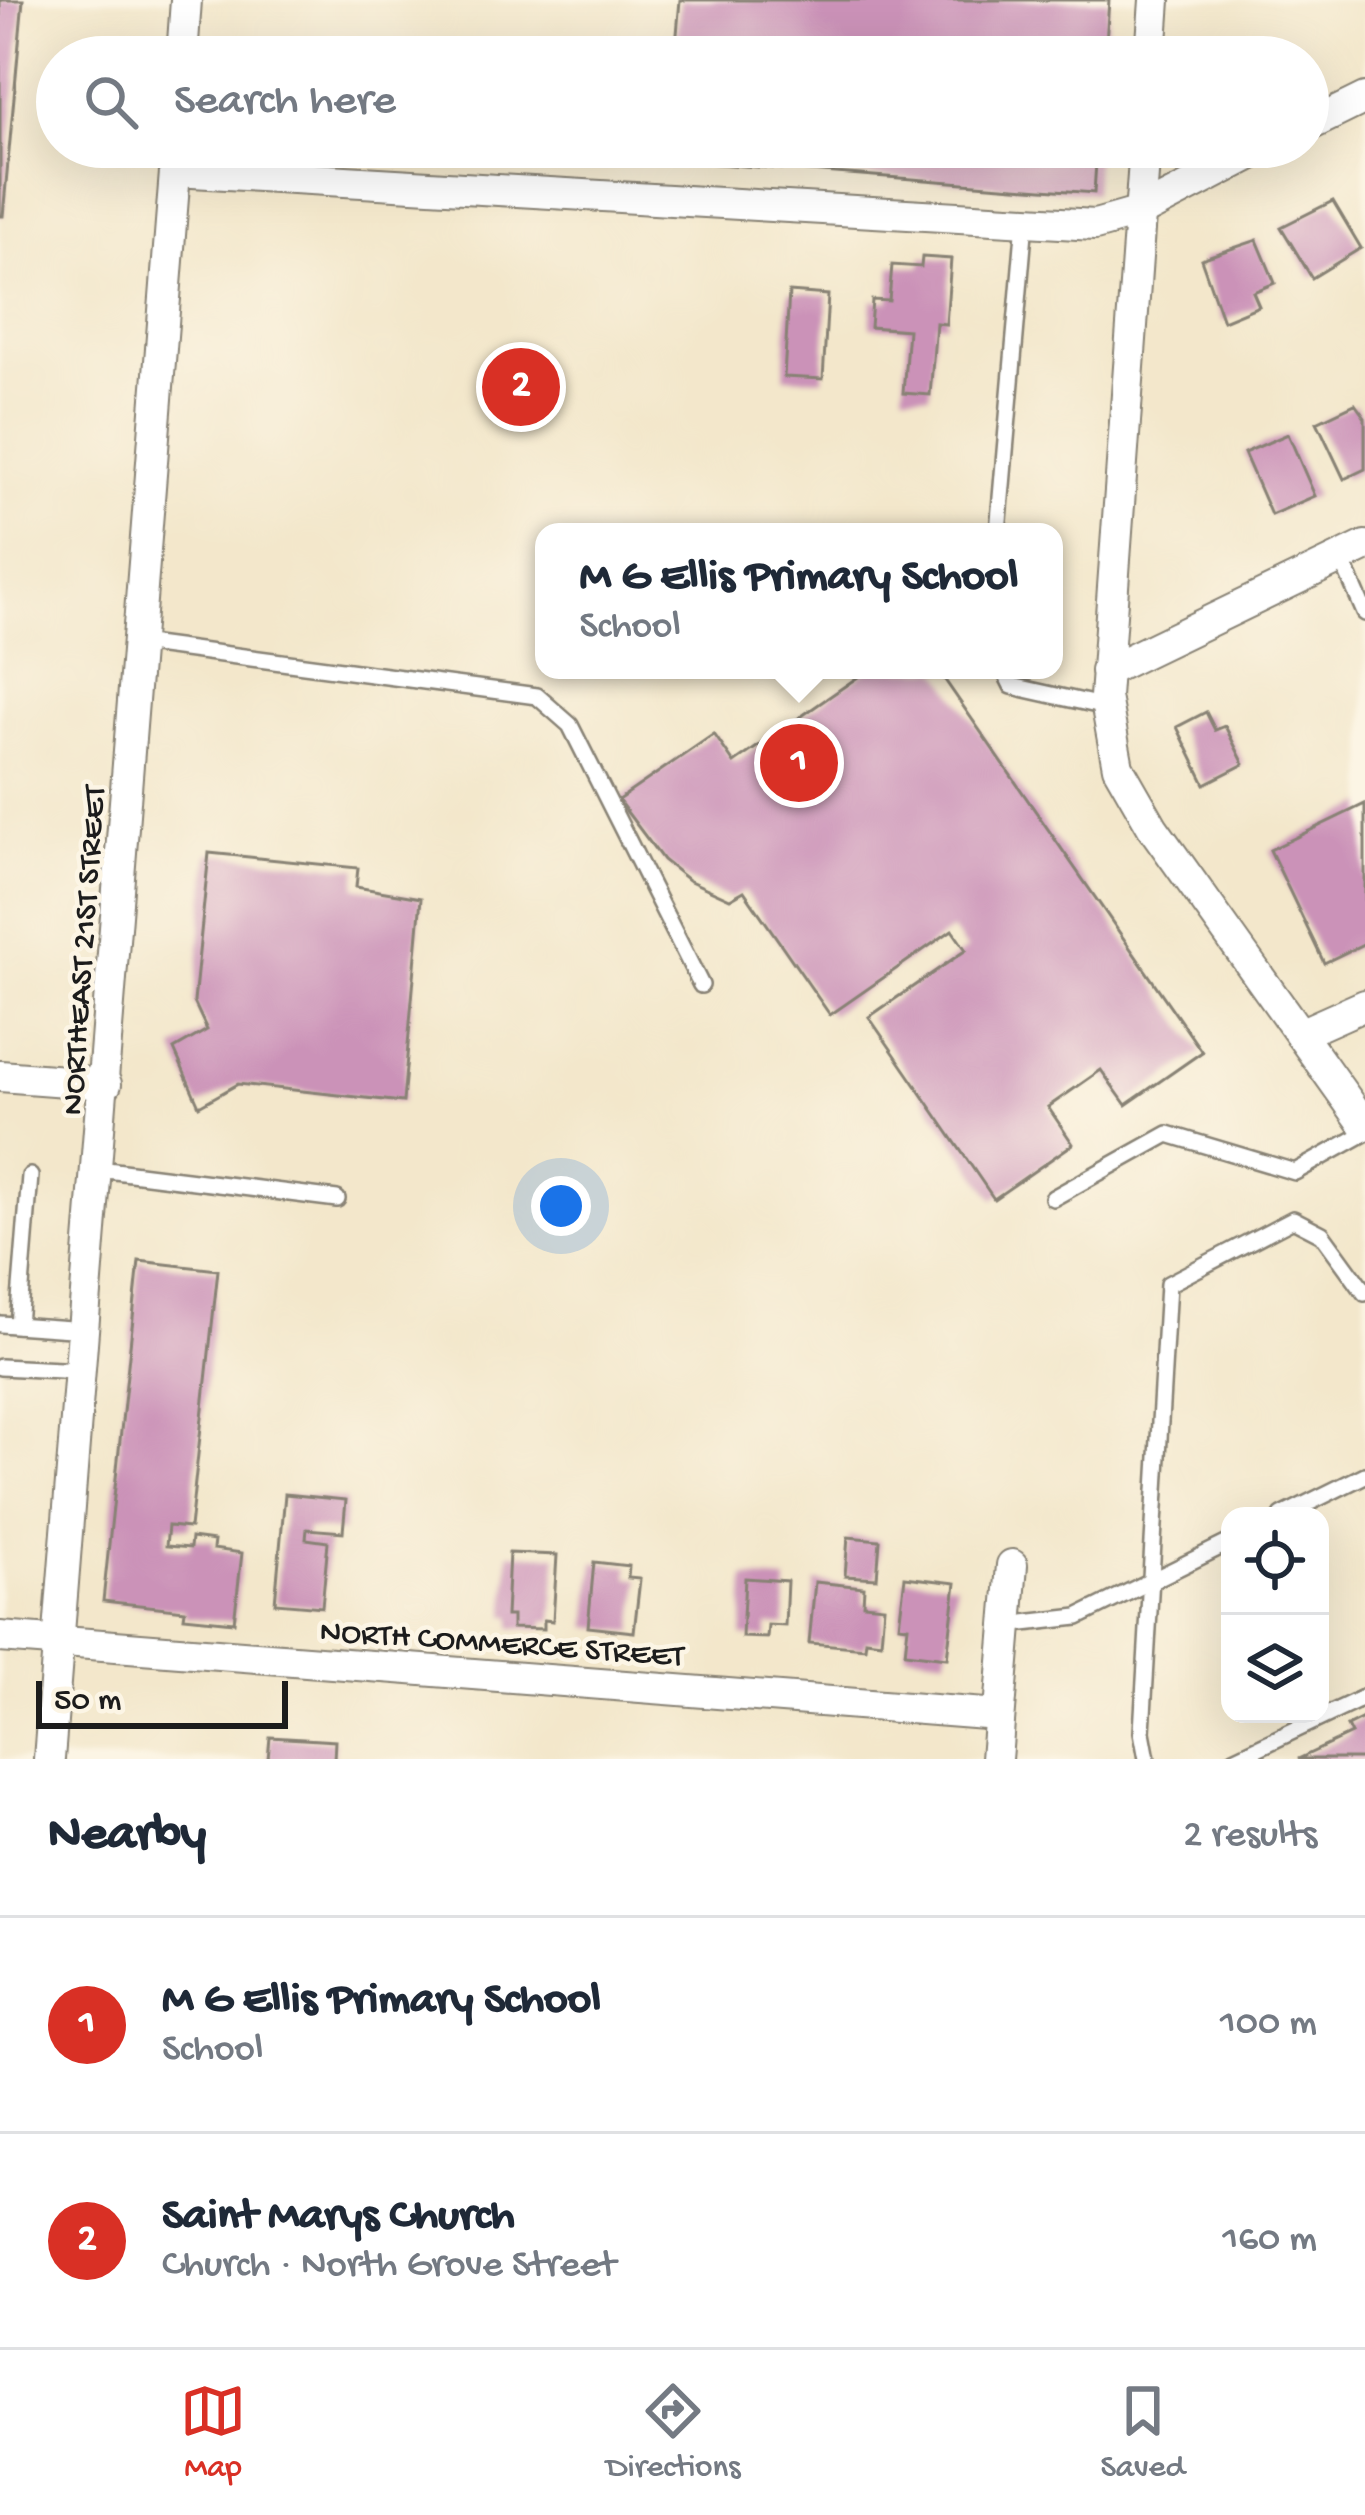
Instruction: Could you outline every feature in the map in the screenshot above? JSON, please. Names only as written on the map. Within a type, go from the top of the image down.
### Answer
[{"type":"street","points":[[183,36],[186,0]]},
{"type":"street","points":[[1152,36],[1155,0]]},
{"type":"street","points":[[1329,116],[1365,98]]},
{"type":"street","name":"NORTHEAST 21ST STREET","points":[[49,1759],[175,168]]},
{"type":"street","points":[[299,168],[1095,225],[1141,212],[1226,168]]},
{"type":"street","points":[[1144,168],[1106,671],[1106,707],[1118,767],[1154,828],[1365,1129]]},
{"type":"street","points":[[1106,671],[1353,552]]},
{"type":"street","points":[[1300,1034],[1365,1004]]},
{"type":"street","points":[[0,1076],[106,1084]]},
{"type":"street","points":[[996,1759],[1012,1564]]},
{"type":"street","name":"NORTH COMMERCE STREET","points":[[0,1637],[998,1715]]},
{"type":"lane","points":[[999,523],[1024,221]]},
{"type":"lane","points":[[1353,552],[1365,613]]},
{"type":"lane","points":[[139,644],[537,695],[569,725],[701,985]]},
{"type":"lane","points":[[1008,679],[1012,686],[1106,707]]},
{"type":"lane","points":[[1053,1198],[1168,1134],[1295,1172],[1365,1129]]},
{"type":"lane","points":[[99,1169],[337,1199]]},
{"type":"lane","points":[[30,1176],[9,1325],[86,1330]]},
{"type":"lane","points":[[1148,1759],[1142,1732],[1168,1284],[1293,1219],[1322,1234],[1365,1293]]},
{"type":"lane","points":[[0,1367],[81,1371]]},
{"type":"lane","points":[[1300,1507],[1365,1474]]},
{"type":"lane","points":[[1006,1625],[1078,1617],[1221,1546]]},
{"type":"lane","points":[[1234,1759],[1365,1697]]},
{"type":"building","points":[[0,0],[23,0],[3,216],[0,216]]},
{"type":"building","points":[[680,0],[1109,0],[1106,36],[677,36]]},
{"type":"building","points":[[771,168],[1096,168],[1094,193]]},
{"type":"building","points":[[1333,201],[1361,248],[1312,278],[1281,227]]},
{"type":"building","points":[[1257,240],[1275,283],[1253,292],[1259,306],[1223,321],[1201,259]]},
{"type":"building","points":[[922,257],[951,259],[946,324],[936,323],[930,395],[903,393],[908,330],[870,327],[872,300],[889,301],[892,265],[921,267]]},
{"type":"building","points":[[789,292],[828,295],[823,379],[784,377]]},
{"type":"building","points":[[1355,404],[1365,418],[1365,469],[1344,479],[1317,422]]},
{"type":"building","points":[[1288,434],[1315,496],[1271,515],[1244,453]]},
{"type":"building","points":[[855,679],[944,679],[1202,1052],[1126,1105],[1101,1070],[1048,1107],[1073,1144],[994,1199],[869,1017],[966,950],[952,930],[830,1015],[744,891],[730,899],[688,880],[663,860],[618,800],[714,734],[734,763]]},
{"type":"building","points":[[1206,712],[1215,730],[1225,726],[1244,764],[1205,784],[1177,727]]},
{"type":"building","points":[[1365,804],[1365,943],[1324,963],[1270,850]]},
{"type":"building","points":[[209,853],[358,868],[356,887],[421,898],[403,1102],[238,1084],[199,1106],[174,1049],[207,1030],[194,1002]]},
{"type":"building","points":[[139,1261],[218,1270],[190,1528],[168,1526],[166,1546],[190,1548],[191,1538],[214,1541],[213,1549],[242,1553],[234,1622],[184,1617],[185,1610],[103,1601]]},
{"type":"building","points":[[285,1494],[346,1500],[343,1532],[307,1529],[306,1539],[328,1542],[322,1607],[275,1603]]},
{"type":"building","points":[[848,1537],[880,1540],[877,1578],[845,1576]]},
{"type":"building","points":[[509,1553],[557,1555],[553,1621],[544,1620],[544,1629],[512,1628],[512,1616],[506,1616]]},
{"type":"building","points":[[594,1562],[629,1566],[628,1578],[640,1579],[634,1632],[588,1627]]},
{"type":"building","points":[[905,1577],[956,1583],[947,1658],[905,1653],[908,1626],[899,1625]]},
{"type":"building","points":[[745,1578],[787,1581],[785,1626],[768,1625],[767,1638],[742,1637]]},
{"type":"building","points":[[815,1582],[864,1587],[863,1604],[884,1606],[881,1642],[866,1640],[865,1648],[809,1643]]},
{"type":"building","points":[[1365,1717],[1365,1759],[1298,1759],[1351,1734],[1347,1726]]},
{"type":"building","points":[[270,1737],[335,1741],[334,1759],[268,1759]]},
{"type":"place","name":"Saint Marys Church","points":[[521,387]]},
{"type":"place","name":"M G Ellis Primary School","points":[[799,763]]}]
